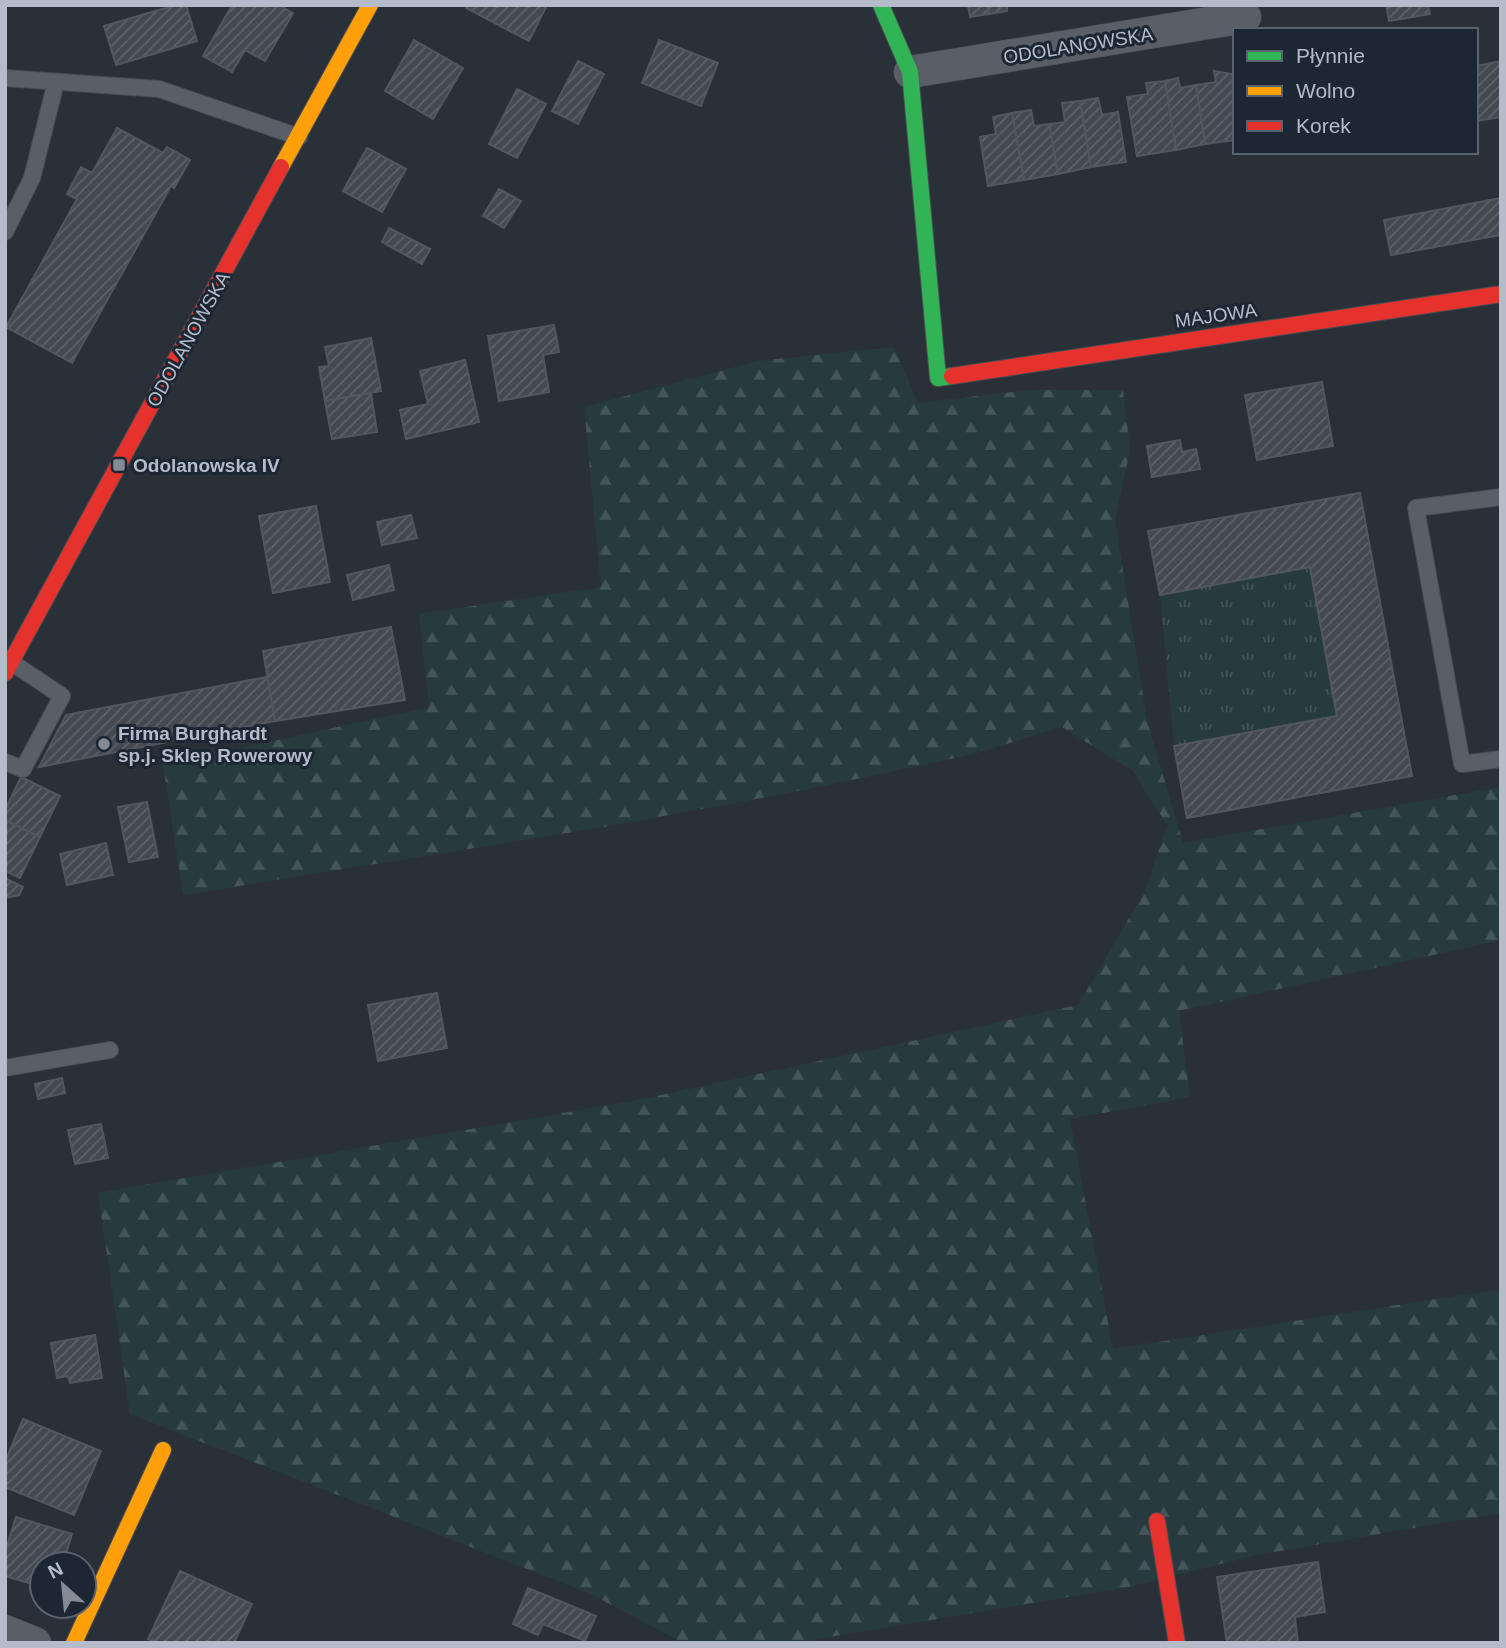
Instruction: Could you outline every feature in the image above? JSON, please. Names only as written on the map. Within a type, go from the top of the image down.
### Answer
[{"type":"street","name":"ODOLANOWSKA","points":[[8,667],[370,5]]},
{"type":"street","points":[[881,5],[910,72]]},
{"type":"street","name":"ODOLANOWSKA","points":[[910,72],[1245,17]]},
{"type":"street","name":"MAJOWA","points":[[910,72],[938,378],[1501,294]]},
{"type":"street","points":[[74,1643],[163,1450]]},
{"type":"street","points":[[1157,1521],[1177,1643]]},
{"type":"street","points":[[5,1631],[35,1643]]},
{"type":"lane","points":[[5,78],[159,89],[299,136]]},
{"type":"lane","points":[[5,232],[32,178],[56,82]]},
{"type":"lane","points":[[1501,498],[1416,508],[1462,764],[1501,759]]},
{"type":"lane","points":[[5,762],[23,769],[62,696],[8,667]]},
{"type":"lane","points":[[5,1068],[110,1050]]},
{"type":"green space","points":[[894,347],[918,403],[1028,390],[1123,390],[1130,450],[1115,520],[1147,721],[1183,843],[1501,787],[1501,940],[1179,1011],[1190,1097],[1070,1119],[1113,1349],[1501,1289],[1501,1513],[1257,1555],[1128,1587],[793,1643],[683,1643],[589,1593],[130,1414],[98,1193],[633,1101],[1078,1005],[1145,891],[1167,825],[1133,771],[1062,727],[970,755],[804,790],[610,826],[183,895],[163,765],[429,707],[419,614],[601,587],[584,407],[758,361]]},
{"type":"green space","points":[[1310,567],[1337,716],[1174,746],[1160,595]]},
{"type":"building","points":[[176,5],[186,5],[197,41],[116,65],[104,26]]},
{"type":"building","points":[[232,5],[279,5],[293,13],[265,61],[245,50],[232,72],[203,56]]},
{"type":"building","points":[[468,5],[547,5],[529,41],[466,8]]},
{"type":"building","points":[[968,5],[987,5],[989,14],[970,17]]},
{"type":"building","points":[[987,5],[1007,5],[1007,11],[989,14]]},
{"type":"building","points":[[1386,5],[1428,5],[1430,14],[1389,21]]},
{"type":"building","points":[[414,40],[463,68],[433,119],[385,91]]},
{"type":"building","points":[[659,40],[718,63],[701,106],[642,83]]},
{"type":"building","points":[[578,61],[604,74],[578,124],[552,111]]},
{"type":"building","points":[[1501,61],[1501,117],[1478,121],[1478,66]]},
{"type":"building","points":[[1214,71],[1232,74],[1233,140],[1205,144],[1196,85],[1216,82]]},
{"type":"building","points":[[1178,78],[1180,88],[1196,85],[1205,144],[1176,150],[1165,81]]},
{"type":"building","points":[[1165,81],[1176,150],[1137,156],[1127,97],[1148,94],[1146,83]]},
{"type":"building","points":[[517,89],[546,104],[517,158],[489,144]]},
{"type":"building","points":[[1098,98],[1102,115],[1118,112],[1126,162],[1091,167],[1080,101]]},
{"type":"building","points":[[1080,101],[1091,167],[1058,174],[1049,124],[1065,122],[1062,103]]},
{"type":"building","points":[[1031,110],[1034,126],[1049,124],[1058,174],[1024,180],[1012,113]]},
{"type":"building","points":[[1012,113],[1024,180],[988,186],[980,137],[996,134],[993,117]]},
{"type":"building","points":[[117,128],[163,153],[167,147],[190,160],[174,188],[171,186],[72,363],[6,327],[77,199],[67,194],[81,167],[92,173]]},
{"type":"building","points":[[367,148],[406,169],[382,212],[343,191]]},
{"type":"building","points":[[499,189],[521,201],[504,228],[483,216]]},
{"type":"building","points":[[1501,198],[1501,235],[1391,255],[1384,220]]},
{"type":"building","points":[[389,228],[430,249],[422,264],[382,242]]},
{"type":"building","points":[[554,325],[559,352],[543,355],[549,392],[499,401],[488,336]]},
{"type":"building","points":[[371,338],[381,391],[325,401],[319,367],[329,366],[325,347]]},
{"type":"building","points":[[465,360],[479,422],[406,439],[400,410],[428,404],[420,371]]},
{"type":"building","points":[[1322,382],[1333,446],[1257,460],[1245,395]]},
{"type":"building","points":[[371,393],[377,432],[332,439],[325,401]]},
{"type":"building","points":[[1180,440],[1182,452],[1196,449],[1200,469],[1152,477],[1147,446]]},
{"type":"building","points":[[1360,493],[1412,776],[1187,818],[1174,746],[1337,716],[1310,567],[1160,595],[1148,531]]},
{"type":"building","points":[[316,506],[330,582],[273,593],[259,516]]},
{"type":"building","points":[[411,515],[417,538],[382,545],[377,522]]},
{"type":"building","points":[[389,565],[394,590],[353,600],[347,575]]},
{"type":"building","points":[[391,627],[405,700],[275,721],[263,651]]},
{"type":"building","name":"Firma Burghardt sp.j. Sklep Rowerowy","points":[[267,677],[275,721],[39,767],[66,715]]},
{"type":"building","points":[[21,777],[60,796],[40,837],[5,820],[5,810]]},
{"type":"building","points":[[147,802],[158,857],[129,862],[118,807]]},
{"type":"building","points":[[5,820],[40,837],[20,878],[5,871]]},
{"type":"building","points":[[106,843],[113,875],[67,885],[60,854]]},
{"type":"building","points":[[5,878],[23,887],[19,895],[5,898]]},
{"type":"building","points":[[437,993],[447,1048],[378,1061],[368,1005]]},
{"type":"building","points":[[62,1078],[65,1093],[38,1099],[35,1084]]},
{"type":"building","points":[[101,1124],[108,1158],[75,1164],[68,1130]]},
{"type":"building","points":[[95,1335],[102,1378],[70,1383],[68,1376],[57,1378],[51,1343]]},
{"type":"building","points":[[23,1419],[101,1451],[74,1515],[5,1487],[5,1462]]},
{"type":"building","points":[[16,1517],[72,1534],[67,1550],[28,1550],[28,1583],[5,1576],[5,1552]]},
{"type":"building","points":[[1318,1562],[1325,1612],[1295,1617],[1298,1643],[1227,1643],[1217,1577]]},
{"type":"building","points":[[180,1571],[252,1604],[234,1643],[156,1643],[148,1639]]},
{"type":"building","points":[[528,1588],[596,1616],[585,1641],[543,1624],[538,1635],[513,1624]]},
{"type":"traffic: fast","points":[[881,5],[910,72],[938,378],[952,376]]},
{"type":"traffic: slow","points":[[281,167],[370,5]]},
{"type":"traffic: slow","points":[[74,1643],[163,1450]]},
{"type":"traffic: jam","points":[[5,673],[281,167]]},
{"type":"traffic: jam","points":[[952,376],[1501,294]]},
{"type":"traffic: jam","points":[[1157,1521],[1177,1643]]},
{"type":"place","name":"Odolanowska IV","points":[[119,465]]},
{"type":"place","name":"Firma Burghardt sp.j. Sklep Rowerowy","points":[[104,744]]}]
